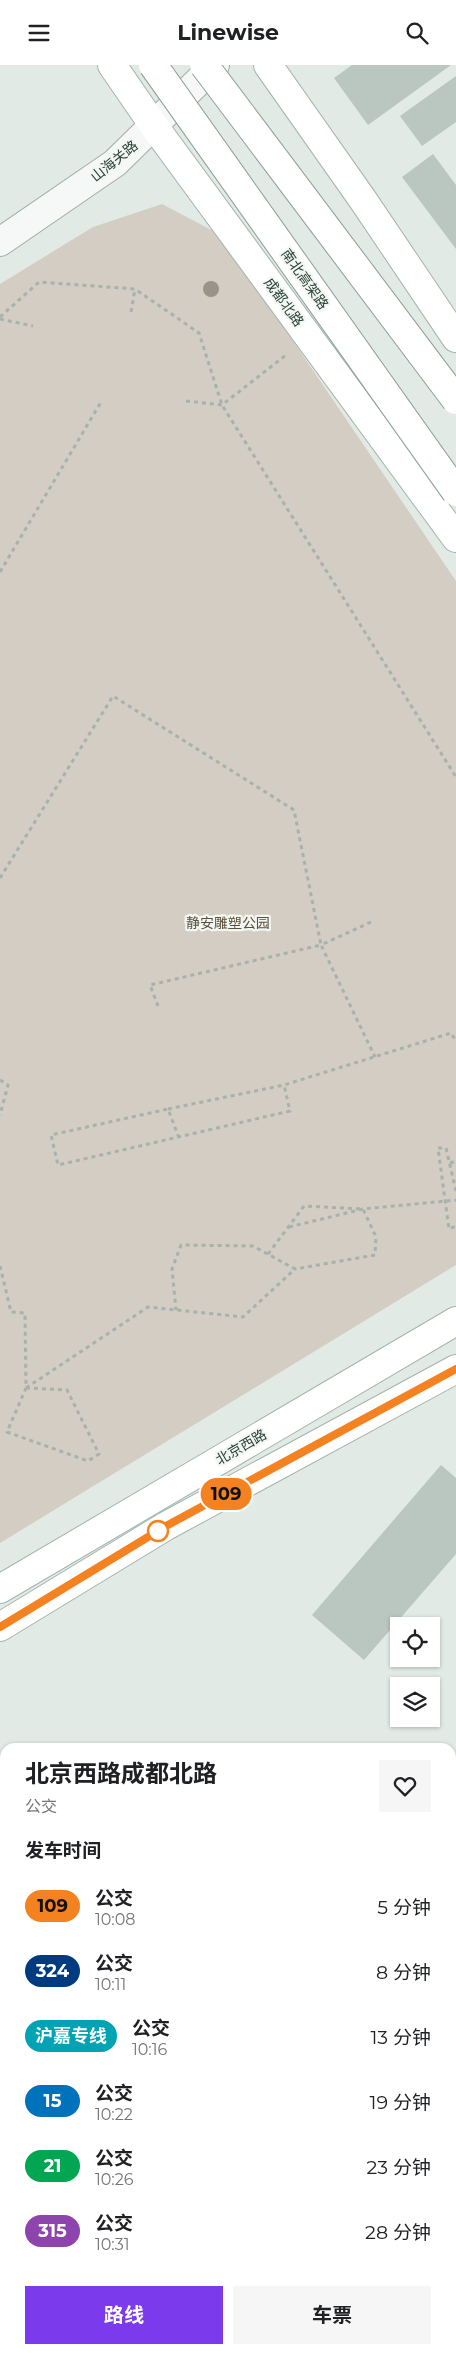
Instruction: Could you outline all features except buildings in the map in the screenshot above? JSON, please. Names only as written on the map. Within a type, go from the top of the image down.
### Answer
[{"type":"main road","name":"成都北路","points":[[112,65],[154,126],[456,538]]},
{"type":"main road","name":"南北高架路","points":[[153,65],[456,492]]},
{"type":"main road","points":[[204,65],[456,400]]},
{"type":"main road","points":[[268,65],[363,200],[456,338]]},
{"type":"main road","name":"北京西路","points":[[0,1589],[456,1321]]},
{"type":"main road","points":[[0,1627],[166,1526],[456,1369]]},
{"type":"street","name":"山海关路","points":[[0,242],[115,163],[215,65]]},
{"type":"path","points":[[0,318],[38,282],[135,289],[199,333],[222,405],[456,777]]},
{"type":"path","points":[[131,312],[135,289]]},
{"type":"path","points":[[0,318],[33,326]]},
{"type":"path","points":[[186,401],[222,405],[310,337]]},
{"type":"path","points":[[0,572],[101,402]]},
{"type":"path","points":[[0,878],[113,696],[294,810],[321,945],[375,1057]]},
{"type":"path","points":[[158,1006],[150,985],[321,945],[371,922]]},
{"type":"path","points":[[284,1085],[290,1111],[58,1165],[51,1135],[284,1085],[450,1033],[456,1041]]},
{"type":"path","points":[[0,1080],[8,1085],[0,1115]]},
{"type":"path","points":[[168,1109],[178,1138]]},
{"type":"path","points":[[456,1191],[446,1147],[438,1148],[449,1229],[456,1226]]},
{"type":"path","points":[[450,1163],[456,1161]]},
{"type":"path","points":[[288,1227],[364,1209],[456,1200]]},
{"type":"path","points":[[268,1254],[304,1206],[364,1209]]},
{"type":"path","points":[[26,1388],[148,1307],[243,1317],[295,1269],[374,1255],[376,1237],[364,1209]]},
{"type":"path","points":[[176,1310],[172,1269],[181,1245],[253,1246],[295,1269]]},
{"type":"path","points":[[0,1266],[10,1312],[24,1313],[26,1388],[7,1432],[88,1461],[99,1454],[67,1390],[26,1388]]},
{"type":"green space","name":"静安雕塑公园","points":[[162,204],[221,235],[456,581],[456,1265],[0,1543],[0,284],[93,227]]},
{"type":"bus line","name":"109","points":[[0,1627],[166,1526],[456,1369]]}]
